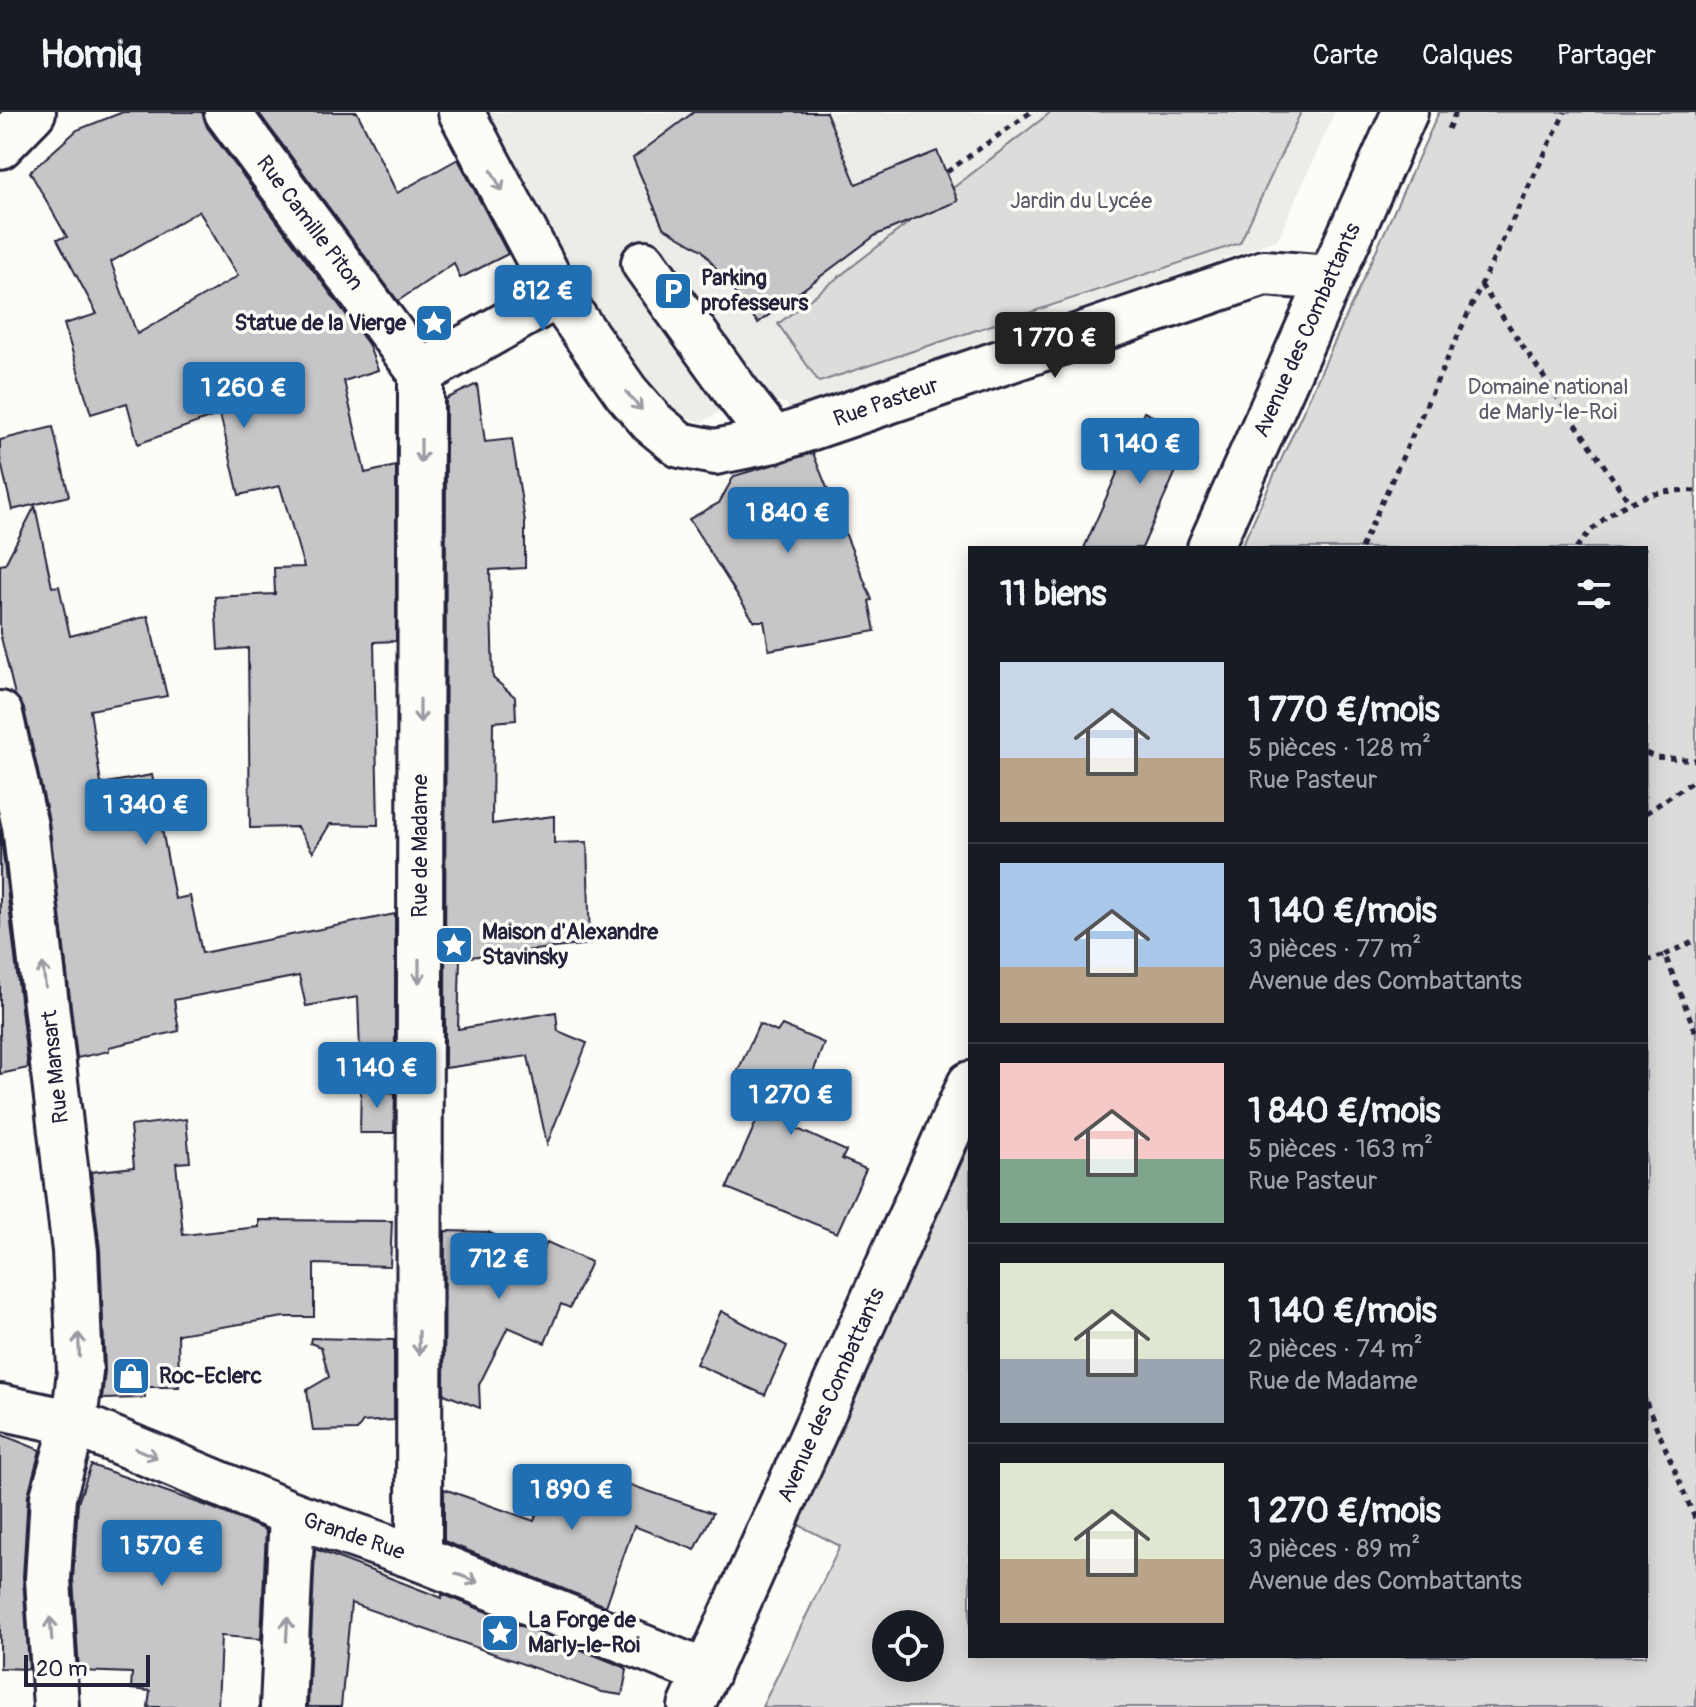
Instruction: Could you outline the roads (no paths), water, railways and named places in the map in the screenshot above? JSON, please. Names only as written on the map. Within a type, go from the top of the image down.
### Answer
[{"type":"street","points":[[0,146],[33,112]]},
{"type":"street","name":"Rue Camille Piton","points":[[227,112],[421,373]]},
{"type":"street","points":[[421,373],[558,295],[461,112]]},
{"type":"street","name":"Avenue des Combattants","points":[[1211,546],[1405,112]]},
{"type":"street","points":[[644,263],[774,440]]},
{"type":"street","name":"Rue Pasteur","points":[[558,295],[626,392],[652,422],[680,445],[715,452],[774,440],[1264,273],[1331,278]]},
{"type":"street","name":"Rue de Madame","points":[[419,1558],[421,373]]},
{"type":"street","name":"Rue Mansart","points":[[0,714],[25,826],[74,1235],[80,1371],[74,1423],[53,1497],[48,1579],[56,1707]]},
{"type":"street","name":"Avenue des Combattants","points":[[699,1690],[968,1088]]},
{"type":"street","name":"Grande Rue","points":[[0,1407],[74,1423],[292,1514],[419,1558],[699,1690]]},
{"type":"street","points":[[283,1707],[292,1514]]},
{"type":"place","name":"Parking professeurs","points":[[673,291]]},
{"type":"place","name":"Statue de la Vierge","points":[[434,323]]},
{"type":"place","name":"Maison d'Alexandre Stavinsky","points":[[454,945]]},
{"type":"place","name":"Roc-Eclerc","points":[[131,1376]]},
{"type":"place","name":"La Forge de Marly-le-Roi","points":[[500,1633]]},
{"type":"park label","name":"Jardin du Lycée","points":[[1081,201]]},
{"type":"park label","name":"Domaine national de Marly-le-Roi","points":[[1548,400]]}]
